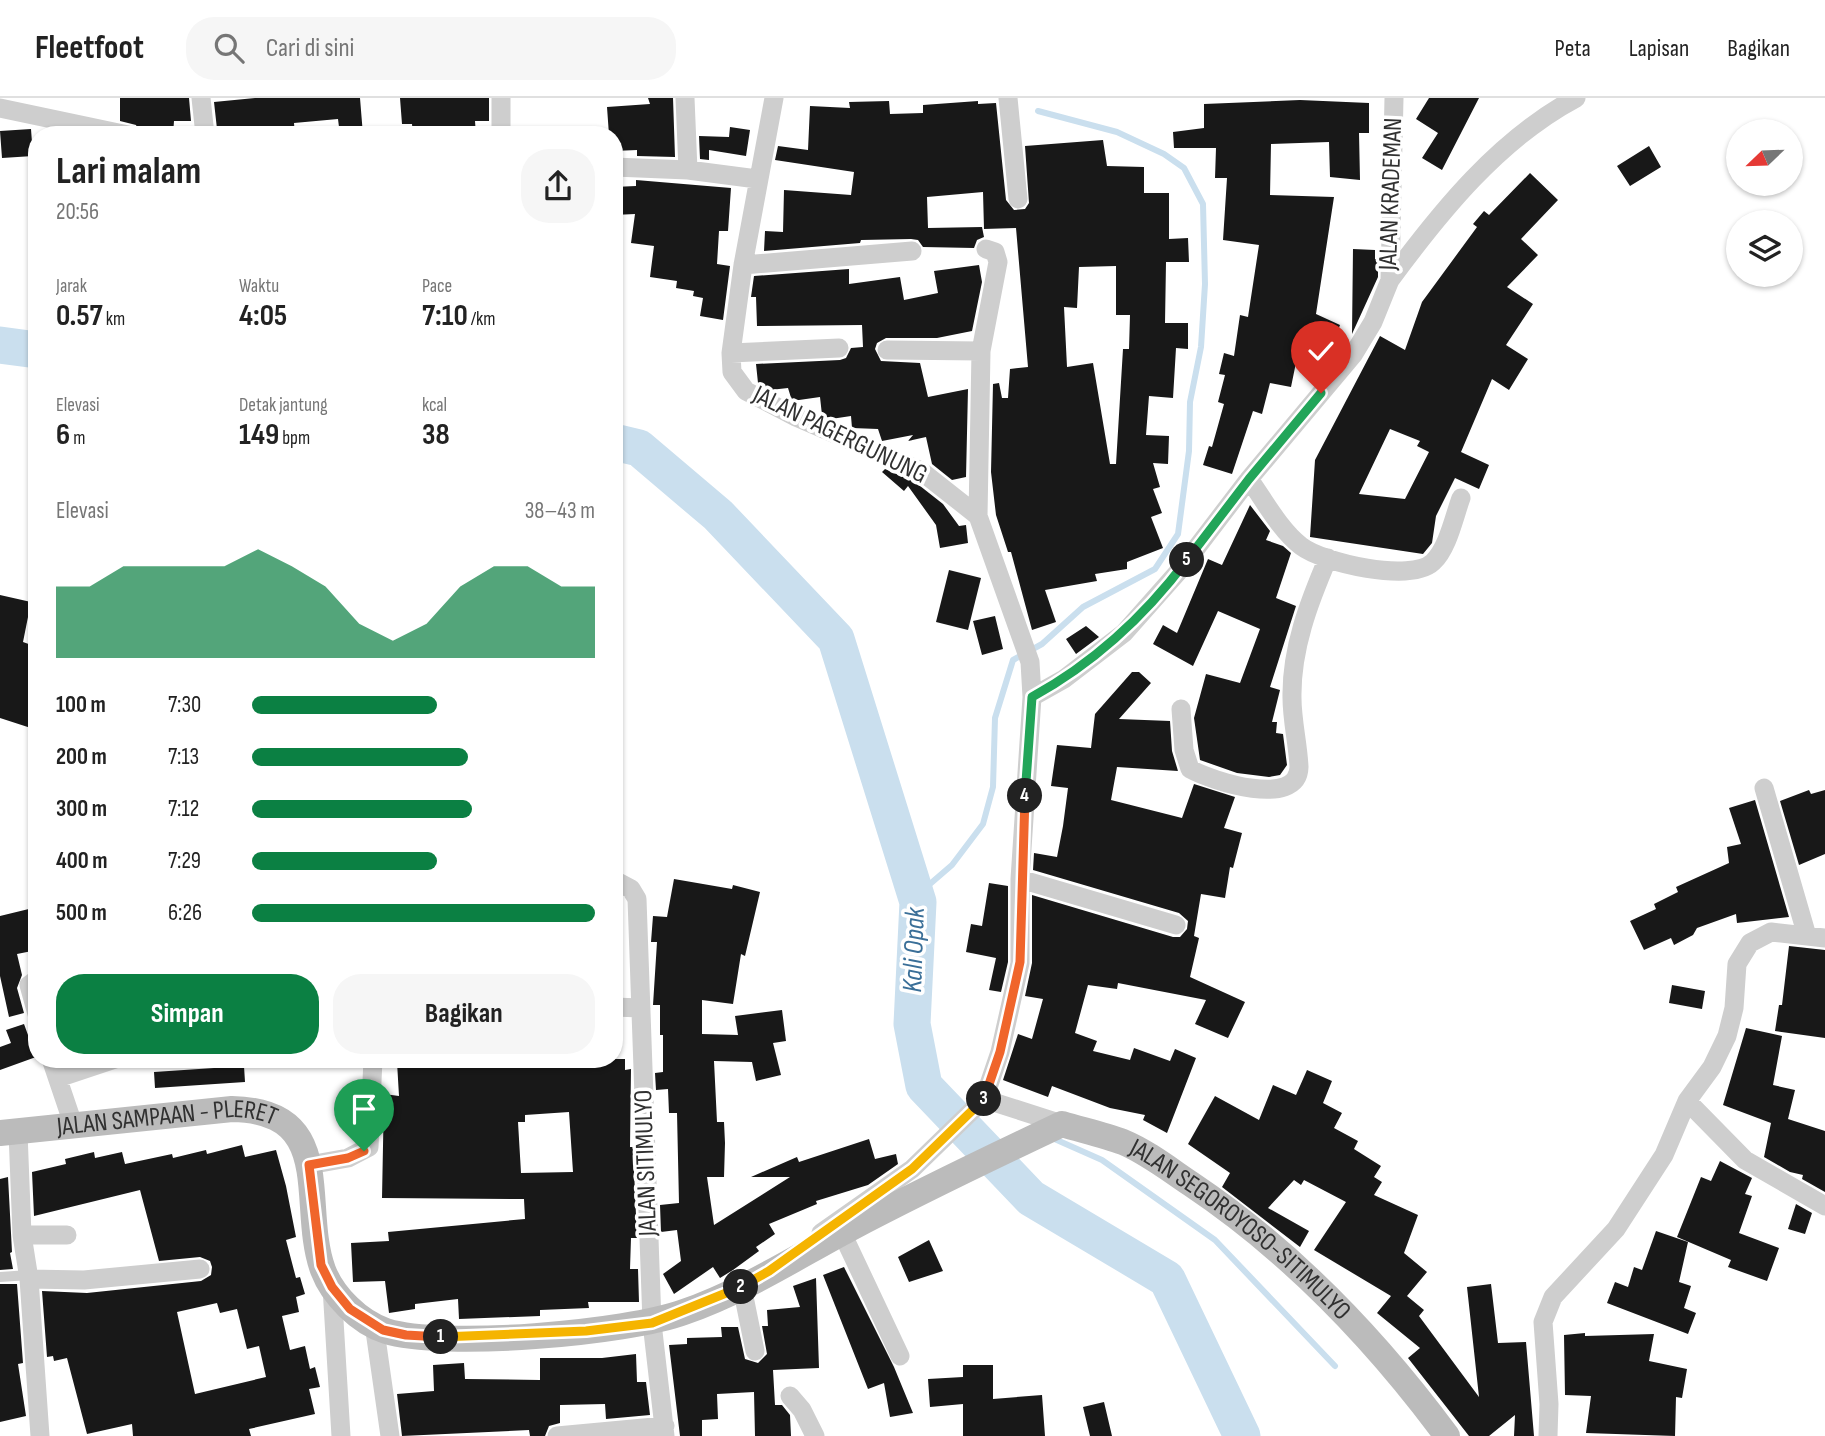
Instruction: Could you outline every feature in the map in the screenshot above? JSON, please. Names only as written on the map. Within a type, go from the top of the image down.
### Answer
[{"type":"main road","name":"JALAN SAMPAAN - PLERET","points":[[9,1133],[254,1110],[272,1115],[295,1133],[309,1165],[321,1265],[332,1287],[350,1309],[374,1324],[406,1335],[441,1337],[586,1331],[652,1323],[742,1287],[842,1233],[920,1178],[1062,1124]]},
{"type":"main road","name":"JALAN SEGOROYOSO-SITIMULYO","points":[[1062,1124],[1125,1143],[1235,1214],[1280,1251],[1355,1327],[1415,1392],[1447,1436]]},
{"type":"street","points":[[201,98],[204,126]]},
{"type":"street","points":[[501,98],[501,126]]},
{"type":"street","points":[[685,98],[688,170]]},
{"type":"street","name":"JALAN PAGERGUNUNG","points":[[774,98],[743,265],[731,353],[732,372],[746,391],[796,417],[922,471],[978,516]]},
{"type":"street","points":[[1009,98],[1018,199]]},
{"type":"street","name":"JALAN KRADEMAN","points":[[1032,697],[1064,679],[1124,633],[1178,572],[1249,479],[1353,355],[1373,322],[1390,280],[1394,98]]},
{"type":"street","points":[[1390,280],[1441,213],[1507,146],[1546,114],[1576,98]]},
{"type":"street","points":[[0,108],[85,126]]},
{"type":"street","points":[[623,167],[688,170],[757,179]]},
{"type":"street","points":[[769,1271],[920,1178],[978,1105],[1000,1052],[1020,962],[1020,879],[1032,697],[1026,652],[1009,596],[978,516],[981,351],[998,262],[995,252],[986,249]]},
{"type":"street","points":[[743,265],[912,251]]},
{"type":"street","points":[[731,353],[839,348]]},
{"type":"street","points":[[887,350],[981,351]]},
{"type":"street","points":[[1249,479],[1299,545],[1311,553],[1378,570],[1412,571],[1431,564],[1438,556],[1461,498]]},
{"type":"street","points":[[1181,709],[1184,750],[1189,769],[1241,786],[1280,790],[1294,784],[1299,778],[1299,767],[1292,700],[1293,662],[1312,596],[1328,558]]},
{"type":"street","points":[[1548,1436],[1549,1404],[1543,1322],[1553,1297],[1616,1229],[1664,1155],[1687,1101],[1712,1067],[1727,1036],[1734,1008],[1737,964],[1750,943],[1771,932],[1816,937],[1763,788]]},
{"type":"street","points":[[1020,879],[1176,925]]},
{"type":"street","name":"JALAN SITIMULYO","points":[[557,1436],[665,1431],[652,1323],[637,899],[631,889],[623,885]]},
{"type":"street","points":[[623,1007],[641,1008]]},
{"type":"street","points":[[55,1068],[73,1125]]},
{"type":"street","points":[[309,1165],[348,1158],[369,1147],[373,1068]]},
{"type":"street","points":[[1687,1101],[1745,1160],[1825,1206]]},
{"type":"street","name":"JALAN SEGOROYOSO-SITIMULYO","points":[[978,1105],[1062,1124]]},
{"type":"street","points":[[9,1133],[29,1277],[40,1436]]},
{"type":"street","points":[[842,1233],[900,1356]]},
{"type":"street","points":[[22,1235],[67,1235]]},
{"type":"street","points":[[29,1277],[84,1280],[200,1269]]},
{"type":"street","points":[[332,1287],[341,1436]]},
{"type":"street","points":[[742,1287],[755,1351]]},
{"type":"street","points":[[374,1324],[390,1436]]},
{"type":"street","points":[[790,1396],[802,1410],[815,1436]]},
{"type":"lane","points":[[0,1278],[29,1277]]},
{"type":"building","points":[[120,98],[189,98],[191,121],[174,121],[174,126],[136,126],[120,121]]},
{"type":"building","points":[[255,98],[360,98],[362,126],[339,126],[338,119],[294,123],[294,126],[217,126],[214,102]]},
{"type":"building","points":[[400,98],[489,98],[489,121],[475,121],[475,126],[402,124]]},
{"type":"building","points":[[648,98],[673,98],[675,157],[637,156],[637,150],[623,151],[623,126],[608,126],[607,107],[650,104]]},
{"type":"building","points":[[1429,98],[1479,98],[1442,170],[1422,158],[1438,133],[1416,119]]},
{"type":"building","points":[[1300,100],[1369,103],[1369,133],[1359,133],[1360,180],[1330,177],[1329,142],[1271,144],[1270,195],[1334,197],[1316,314],[1340,325],[1327,359],[1299,348],[1291,387],[1270,383],[1262,414],[1253,411],[1232,474],[1203,465],[1209,446],[1212,447],[1224,404],[1218,402],[1225,375],[1219,374],[1224,353],[1234,356],[1240,315],[1248,317],[1259,245],[1223,240],[1227,178],[1215,178],[1216,148],[1174,148],[1173,132],[1204,128],[1204,104]]},
{"type":"building","points":[[889,101],[890,114],[923,113],[923,105],[978,101],[978,104],[996,103],[1006,200],[1014,210],[1025,209],[1029,203],[1025,146],[1103,140],[1107,166],[1144,167],[1144,193],[1169,193],[1169,239],[1188,238],[1189,262],[1166,262],[1165,323],[1188,323],[1188,349],[1176,348],[1173,398],[1149,396],[1146,435],[1169,436],[1168,464],[1153,463],[1160,487],[1153,489],[1162,513],[1151,517],[1163,548],[1127,562],[1127,569],[1095,574],[1097,581],[1045,590],[1056,622],[1032,630],[1011,552],[1008,552],[996,515],[991,472],[993,384],[999,383],[1002,398],[1008,398],[1010,369],[1028,367],[1016,228],[984,229],[983,192],[927,197],[928,228],[982,227],[984,237],[977,240],[974,248],[923,247],[918,240],[911,239],[861,240],[860,243],[764,251],[765,231],[783,232],[784,190],[851,195],[854,172],[775,160],[778,146],[808,150],[810,106],[850,108],[849,102]],"holes":[[[1116,266],[1116,315],[1130,315],[1129,349],[1123,349],[1116,464],[1110,464],[1093,363],[1067,367],[1064,307],[1077,308],[1079,267]]]},
{"type":"building","points":[[730,127],[750,130],[746,156],[709,150],[709,160],[700,159],[699,136],[729,137]]},
{"type":"building","points":[[28,129],[28,156],[2,158],[0,131]]},
{"type":"building","points":[[1649,146],[1661,167],[1630,186],[1617,166]]},
{"type":"building","points":[[1530,173],[1558,200],[1521,239],[1538,255],[1507,287],[1533,304],[1506,345],[1528,359],[1509,390],[1492,379],[1461,452],[1489,465],[1479,489],[1455,478],[1436,516],[1432,543],[1423,554],[1310,537],[1315,460],[1380,336],[1405,350],[1422,302],[1477,227],[1473,224],[1484,211],[1489,215]],"holes":[[[1390,429],[1420,441],[1417,446],[1429,452],[1405,499],[1359,494]]]},
{"type":"building","points":[[636,180],[731,188],[728,231],[719,231],[717,264],[730,266],[723,320],[700,316],[703,298],[693,296],[694,291],[676,288],[677,281],[650,277],[654,246],[631,243],[635,214],[623,215],[623,187],[636,186]]},
{"type":"building","points":[[1353,249],[1375,250],[1378,277],[1352,334]]},
{"type":"building","points":[[979,265],[982,282],[972,331],[937,338],[886,338],[877,343],[875,349],[881,361],[920,363],[928,397],[968,389],[966,477],[952,480],[932,464],[926,437],[908,441],[913,435],[882,441],[878,429],[852,428],[851,416],[831,419],[822,415],[820,397],[792,401],[788,388],[770,390],[758,383],[756,364],[840,360],[846,358],[851,348],[863,347],[862,325],[757,326],[756,297],[751,297],[754,276],[849,269],[849,284],[900,277],[904,300],[938,293],[934,271]]},
{"type":"building","points":[[885,469],[915,482],[943,504],[959,526],[966,525],[968,543],[940,548],[936,525],[908,486],[904,491],[882,472]]},
{"type":"building","points":[[1250,505],[1270,531],[1266,540],[1283,546],[1291,553],[1276,598],[1296,606],[1270,687],[1280,690],[1272,722],[1277,722],[1276,733],[1283,734],[1287,765],[1280,775],[1269,777],[1237,773],[1200,760],[1194,718],[1206,674],[1240,683],[1260,629],[1218,611],[1193,666],[1153,644],[1163,625],[1177,633],[1208,559],[1222,565]]},
{"type":"building","points":[[949,570],[981,578],[968,630],[936,622]]},
{"type":"building","points":[[0,595],[28,601],[23,642],[28,644],[28,727],[0,718]]},
{"type":"building","points":[[995,616],[1003,649],[982,655],[973,621]]},
{"type":"building","points":[[1086,626],[1099,637],[1076,654],[1066,639]]},
{"type":"building","points":[[1132,672],[1139,672],[1151,683],[1119,719],[1170,721],[1172,751],[1178,771],[1117,767],[1111,800],[1182,818],[1194,784],[1235,797],[1224,828],[1242,833],[1233,868],[1230,867],[1225,898],[1201,894],[1194,936],[1199,938],[1190,977],[1245,1002],[1228,1038],[1195,1024],[1206,1000],[1118,983],[1117,989],[1088,985],[1075,1033],[1097,1041],[1093,1051],[1130,1060],[1134,1048],[1170,1061],[1175,1049],[1196,1058],[1167,1133],[1143,1120],[1145,1115],[1110,1108],[1052,1086],[1048,1097],[1003,1080],[1018,1034],[1032,1039],[1043,999],[1025,996],[1032,963],[1032,895],[1173,937],[1180,937],[1187,929],[1188,921],[1179,913],[1033,870],[1034,853],[1057,857],[1063,826],[1068,788],[1051,786],[1057,745],[1091,748],[1095,714]]},
{"type":"building","points":[[1809,790],[1811,794],[1825,790],[1825,854],[1799,865],[1780,801]]},
{"type":"building","points":[[1755,800],[1789,917],[1737,923],[1736,914],[1697,928],[1693,935],[1674,945],[1671,938],[1644,950],[1630,921],[1656,909],[1654,904],[1678,892],[1676,887],[1729,863],[1727,847],[1741,844],[1729,808]]},
{"type":"building","points":[[674,879],[732,889],[733,885],[760,892],[745,956],[741,954],[733,1004],[702,1000],[702,1034],[738,1035],[735,1016],[782,1010],[786,1041],[773,1043],[781,1075],[756,1081],[752,1062],[714,1061],[717,1122],[724,1122],[725,1143],[724,1177],[707,1177],[714,1225],[790,1177],[751,1177],[797,1157],[799,1162],[869,1139],[875,1159],[896,1154],[898,1164],[868,1185],[816,1201],[817,1204],[769,1224],[775,1234],[756,1247],[759,1251],[720,1278],[713,1267],[674,1294],[663,1274],[681,1261],[677,1230],[661,1232],[660,1205],[679,1203],[677,1113],[669,1113],[668,1089],[656,1090],[655,1073],[663,1072],[663,1035],[660,1035],[660,1005],[653,1005],[657,942],[651,942],[653,916],[667,917]]},
{"type":"building","points":[[989,883],[1008,886],[1008,962],[1001,992],[989,990],[996,958],[966,952],[971,924],[982,926]]},
{"type":"building","points":[[28,909],[28,952],[17,954],[22,975],[17,988],[24,1013],[9,1017],[0,976],[0,916]]},
{"type":"building","points":[[1789,946],[1825,950],[1825,1038],[1775,1031],[1779,1005],[1782,1005]]},
{"type":"building","points":[[1672,985],[1705,991],[1702,1009],[1669,1003]]},
{"type":"building","points":[[24,1024],[28,1035],[28,1060],[0,1070],[0,1047],[11,1043],[6,1030]]},
{"type":"building","points":[[1746,1028],[1782,1036],[1773,1085],[1795,1090],[1788,1119],[1825,1131],[1825,1192],[1802,1179],[1803,1175],[1790,1172],[1764,1157],[1771,1123],[1723,1105]]},
{"type":"building","points":[[625,1059],[625,1070],[631,1069],[630,1147],[633,1147],[637,1238],[631,1238],[630,1269],[638,1269],[639,1302],[588,1302],[589,1308],[540,1310],[540,1316],[459,1319],[458,1299],[415,1304],[415,1309],[389,1313],[385,1281],[353,1282],[351,1243],[389,1241],[388,1232],[525,1219],[524,1199],[382,1198],[384,1094],[399,1096],[397,1068],[623,1068]],"holes":[[[569,1112],[573,1172],[521,1173],[518,1122],[525,1122],[525,1115]]]},
{"type":"building","points":[[244,1068],[245,1082],[155,1088],[154,1072]]},
{"type":"building","points":[[1307,1070],[1332,1081],[1323,1103],[1342,1113],[1334,1128],[1358,1141],[1354,1149],[1381,1166],[1374,1177],[1382,1182],[1374,1195],[1418,1215],[1404,1253],[1427,1272],[1407,1296],[1424,1310],[1419,1316],[1479,1397],[1467,1287],[1491,1284],[1498,1343],[1526,1342],[1534,1436],[1514,1436],[1515,1415],[1489,1436],[1469,1436],[1408,1358],[1420,1348],[1377,1313],[1391,1296],[1314,1250],[1346,1202],[1304,1180],[1301,1185],[1294,1180],[1268,1208],[1309,1231],[1300,1247],[1222,1187],[1230,1173],[1188,1144],[1215,1096],[1259,1120],[1273,1085],[1296,1095]]},
{"type":"building","points":[[346,1088],[359,1090],[358,1113],[343,1111]]},
{"type":"building","points":[[242,1145],[245,1157],[276,1150],[296,1237],[286,1240],[296,1278],[300,1277],[305,1294],[296,1297],[299,1312],[282,1316],[290,1350],[305,1346],[310,1369],[315,1367],[320,1387],[309,1389],[315,1414],[249,1429],[251,1436],[133,1436],[132,1424],[87,1434],[67,1358],[54,1361],[53,1356],[47,1357],[42,1291],[87,1293],[201,1281],[211,1275],[212,1267],[210,1261],[200,1257],[159,1261],[140,1190],[34,1216],[32,1172],[66,1164],[65,1159],[94,1152],[95,1158],[122,1152],[125,1164],[172,1154],[173,1158],[206,1150],[207,1154]],"holes":[[[217,1303],[220,1313],[237,1309],[247,1349],[259,1346],[266,1377],[195,1394],[177,1312]]]},
{"type":"building","points":[[1720,1161],[1752,1178],[1745,1194],[1752,1196],[1739,1233],[1779,1248],[1767,1281],[1728,1267],[1731,1260],[1677,1237],[1701,1177],[1711,1181]]},
{"type":"building","points":[[8,1177],[10,1253],[13,1269],[0,1270],[0,1179]]},
{"type":"building","points":[[1796,1204],[1812,1213],[1805,1234],[1788,1229]]},
{"type":"building","points":[[1656,1231],[1688,1242],[1679,1282],[1691,1286],[1684,1308],[1696,1313],[1688,1334],[1607,1303],[1615,1282],[1628,1287],[1634,1267],[1642,1270]]},
{"type":"building","points":[[929,1240],[943,1271],[909,1282],[898,1257]]},
{"type":"building","points":[[844,1267],[894,1367],[913,1413],[890,1417],[884,1383],[868,1389],[823,1275]]},
{"type":"building","points":[[816,1278],[819,1368],[773,1370],[775,1405],[782,1405],[790,1415],[791,1436],[755,1436],[754,1392],[717,1394],[718,1419],[702,1420],[702,1436],[680,1436],[669,1345],[687,1344],[687,1338],[722,1337],[721,1327],[738,1327],[745,1359],[758,1363],[767,1354],[762,1326],[768,1326],[767,1310],[800,1307],[793,1286]]},
{"type":"building","points":[[0,1284],[17,1284],[23,1363],[18,1364],[26,1416],[0,1422]]},
{"type":"building","points":[[1585,1333],[1585,1336],[1654,1334],[1649,1361],[1687,1369],[1682,1398],[1676,1397],[1675,1436],[1586,1433],[1591,1396],[1565,1395],[1564,1335]]},
{"type":"building","points":[[636,1354],[637,1382],[646,1382],[650,1415],[606,1419],[605,1404],[560,1405],[560,1423],[549,1426],[545,1436],[530,1436],[529,1430],[402,1436],[397,1394],[434,1391],[433,1365],[464,1363],[465,1379],[540,1380],[540,1358],[602,1358]]},
{"type":"building","points":[[963,1365],[993,1365],[993,1399],[1042,1395],[1045,1436],[963,1436],[963,1404],[930,1407],[928,1379],[963,1377]]},
{"type":"building","points":[[1104,1402],[1112,1436],[1090,1436],[1083,1407]]},
{"type":"waterway","points":[[916,896],[952,865],[983,824],[993,787],[995,718],[1013,660],[1042,644],[1083,607],[1155,569],[1178,534],[1189,451],[1190,402],[1201,347],[1205,284],[1203,204],[1184,168],[1164,154],[1117,132],[1038,111]]},
{"type":"waterway","name":"Kali Opak","points":[[0,345],[28,349]]},
{"type":"waterway","name":"Kali Opak","points":[[623,444],[639,448],[718,515],[836,639],[918,902],[912,1024],[924,1086],[1031,1198],[1167,1279],[1242,1436]]},
{"type":"waterway","points":[[1050,1137],[1102,1160],[1215,1240],[1335,1366]]},
{"type":"route","points":[[364,1151],[348,1158],[309,1165],[324,1273],[350,1309],[383,1330],[406,1335],[441,1337],[586,1331],[652,1323],[686,1311],[742,1287],[769,1271],[912,1169],[984,1099],[1000,1052],[1020,962],[1020,879],[1032,697],[1064,679],[1124,633],[1178,572],[1249,479],[1321,393]]}]
